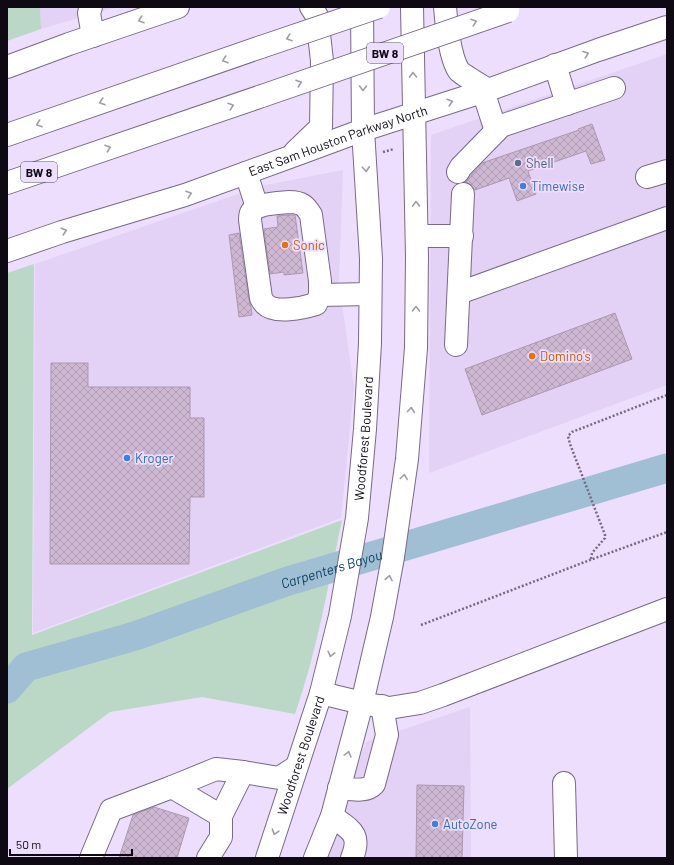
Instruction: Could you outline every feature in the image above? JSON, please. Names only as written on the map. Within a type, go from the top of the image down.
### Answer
[{"type":"main road","points":[[91,7],[89,13],[93,36]]},
{"type":"main road","points":[[13,65],[178,7]]},
{"type":"main road","points":[[290,157],[320,127],[322,61],[317,16],[311,7]]},
{"type":"main road","name":"Woodforest Boulevard","points":[[267,858],[321,693],[340,616],[357,518],[365,429],[370,343],[371,259],[363,130],[362,7]]},
{"type":"main road","points":[[7,135],[379,7]]},
{"type":"main road","points":[[315,858],[332,816],[339,788],[372,705],[382,616],[393,557],[407,459],[416,348],[417,236],[413,114],[412,7]]},
{"type":"main road","points":[[445,7],[446,21],[454,59],[460,71],[485,91],[496,131]]},
{"type":"main road","name":"BW 8","points":[[7,183],[514,9]]},
{"type":"main road","name":"East Sam Houston Parkway North","points":[[7,251],[62,232],[185,195],[363,130],[485,91],[667,27]]},
{"type":"main road","points":[[555,66],[567,104]]},
{"type":"main road","points":[[458,172],[461,167],[501,126],[614,88]]},
{"type":"main road","points":[[246,173],[257,207]]},
{"type":"main road","points":[[456,345],[463,194]]},
{"type":"main road","points":[[296,202],[302,204],[307,209],[311,215],[320,281],[320,295],[316,304],[304,307],[282,309],[272,308],[265,305],[261,298],[250,220],[254,209],[275,203],[296,202]]},
{"type":"main road","points":[[459,293],[665,219]]},
{"type":"main road","points":[[417,236],[462,236]]},
{"type":"main road","points":[[320,295],[370,294]]},
{"type":"main road","points":[[321,693],[389,708],[420,703],[667,609]]},
{"type":"main road","points":[[339,788],[365,789],[371,788],[374,784],[387,735],[372,705]]},
{"type":"main road","points":[[91,858],[111,810],[172,788],[216,769],[279,778],[296,767]]},
{"type":"main road","points":[[208,858],[221,837],[221,816],[243,772]]},
{"type":"main road","points":[[564,783],[566,858]]},
{"type":"main road","points":[[172,788],[221,816]]},
{"type":"main road","points":[[332,816],[353,832],[355,836],[356,847],[352,858]]},
{"type":"path","points":[[379,153],[394,150]]},
{"type":"path","points":[[590,560],[592,553],[605,538],[605,536],[568,436],[572,432],[667,395]]},
{"type":"path","points":[[421,625],[667,532]]},
{"type":"shaded area","points":[[40,7],[116,7],[41,29]]},
{"type":"shaded area","points":[[667,54],[667,385],[429,473],[431,135]]},
{"type":"shaded area","points":[[343,170],[339,283],[354,387],[341,518],[33,633],[35,264],[261,186]]},
{"type":"shaded area","points":[[470,707],[471,858],[324,858],[330,845],[366,742]]},
{"type":"green space","points":[[7,7],[40,7],[41,29],[7,41]]},
{"type":"green space","points":[[34,264],[32,635],[342,520],[316,642],[295,714],[202,697],[110,712],[7,789],[7,273]]},
{"type":"building","name":"Shell","points":[[592,124],[605,160],[591,164],[586,151],[528,171],[536,194],[517,201],[509,178],[475,190],[470,184],[465,182],[482,163],[579,130],[578,129]]},
{"type":"building","points":[[295,215],[303,273],[284,275],[284,272],[270,274],[264,229],[278,227],[277,216]]},
{"type":"building","points":[[239,233],[252,315],[239,317],[229,235]]},
{"type":"building","points":[[615,313],[632,359],[482,415],[465,369]]},
{"type":"building","name":"Kroger","points":[[51,363],[88,363],[88,387],[190,387],[190,418],[204,418],[204,497],[190,497],[189,564],[50,564]]},
{"type":"building","points":[[417,785],[464,786],[462,858],[416,858]]},
{"type":"building","points":[[154,807],[189,818],[177,858],[119,858],[133,815]]},
{"type":"waterway","name":"Carpenters Bayou","points":[[7,689],[26,667],[135,636],[285,582],[667,468]]},
{"type":"place","name":"Shell","points":[[518,163]]},
{"type":"place","name":"Timewise","points":[[523,186]]},
{"type":"place","name":"Sonic","points":[[285,245]]},
{"type":"place","name":"Domino's","points":[[532,356]]},
{"type":"place","name":"Kroger","points":[[127,458]]},
{"type":"place","name":"AutoZone","points":[[435,824]]}]
